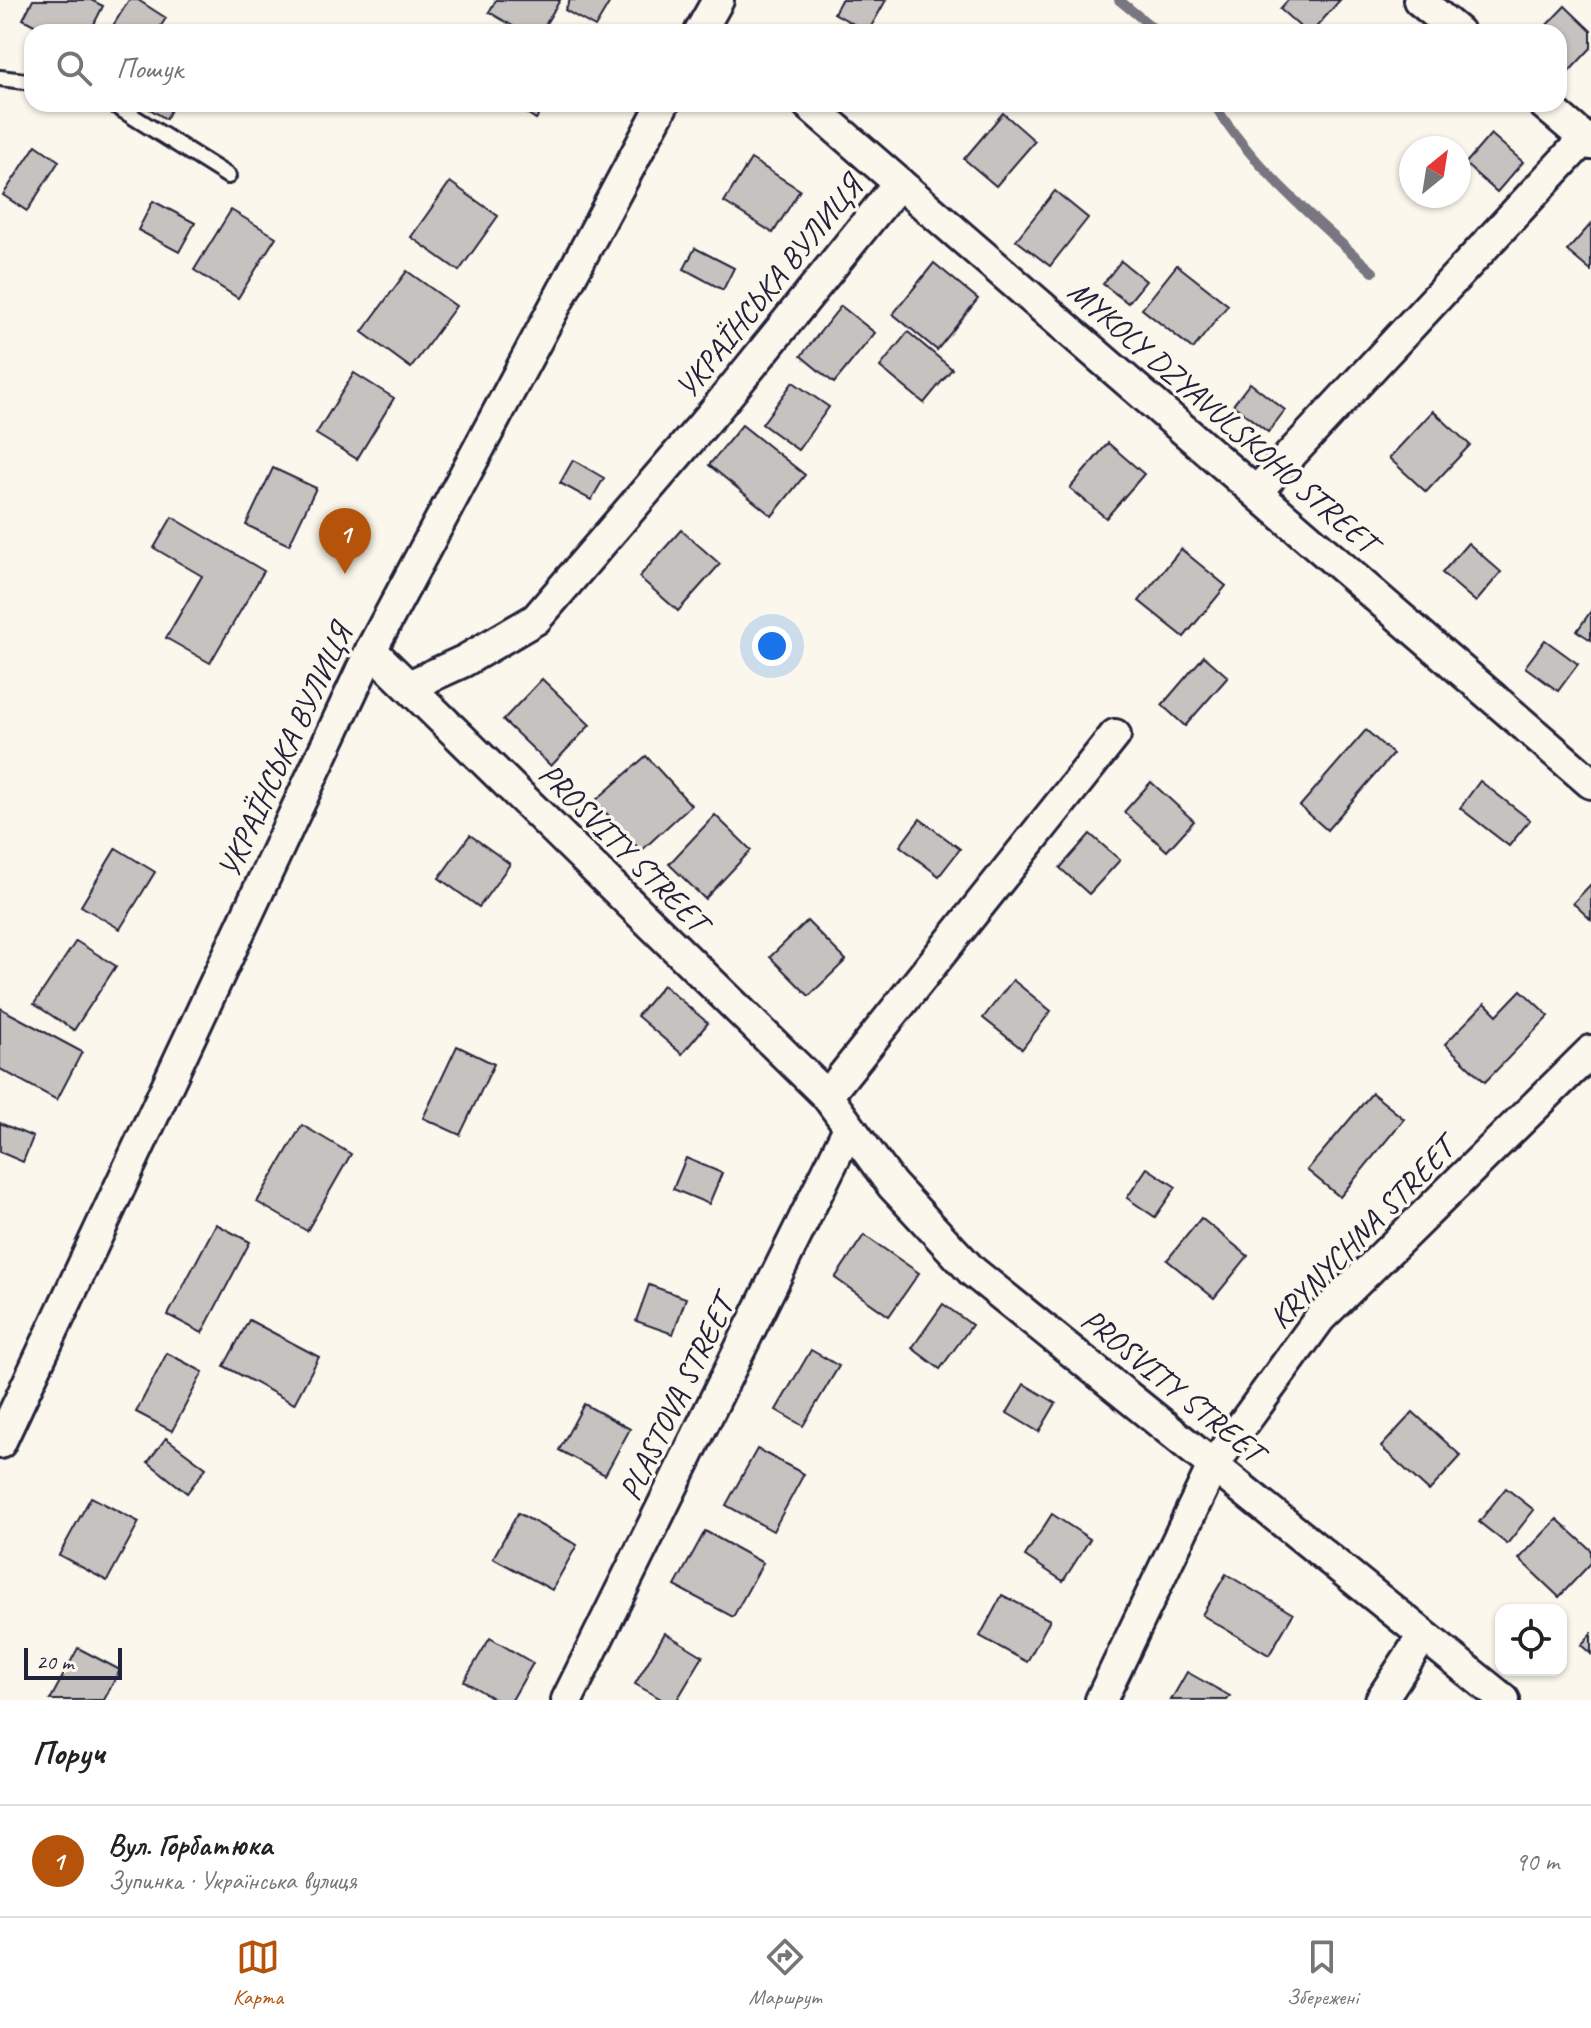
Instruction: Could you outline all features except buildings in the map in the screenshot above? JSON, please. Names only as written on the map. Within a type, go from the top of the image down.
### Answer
[{"type":"street","points":[[1419,0],[1448,24]]},
{"type":"street","name":"УКРАЇНСЬКА ВУЛИЦЯ","points":[[0,1443],[371,650],[659,112]]},
{"type":"street","name":"MYKOLY DZYAVULSKOHO STREET","points":[[817,112],[1591,783]]},
{"type":"street","points":[[1256,492],[1588,141],[1554,112]]},
{"type":"street","name":"УКРАЇНСЬКА ВУЛИЦЯ","points":[[409,686],[464,661],[536,619],[713,413],[899,183]]},
{"type":"street","name":"PROSVITY STREET","points":[[371,650],[827,1096],[892,1185],[972,1271],[1504,1700]]},
{"type":"street","points":[[827,1096],[1115,735]]},
{"type":"street","name":"KRYNYCHNA STREET","points":[[1101,1700],[1214,1464],[1320,1318],[1591,1051]]},
{"type":"street","name":"PLASTOVA STREET","points":[[567,1700],[849,1128]]},
{"type":"street","points":[[1381,1700],[1423,1636]]},
{"type":"lane","points":[[0,78],[24,81]]},
{"type":"lane","points":[[126,112],[228,176]]},
{"type":"waterway","points":[[1119,0],[1148,24]]},
{"type":"waterway","points":[[1219,112],[1267,172],[1373,272]]},
{"type":"place","name":"Вул. Горбатюка","points":[[345,574]]}]
